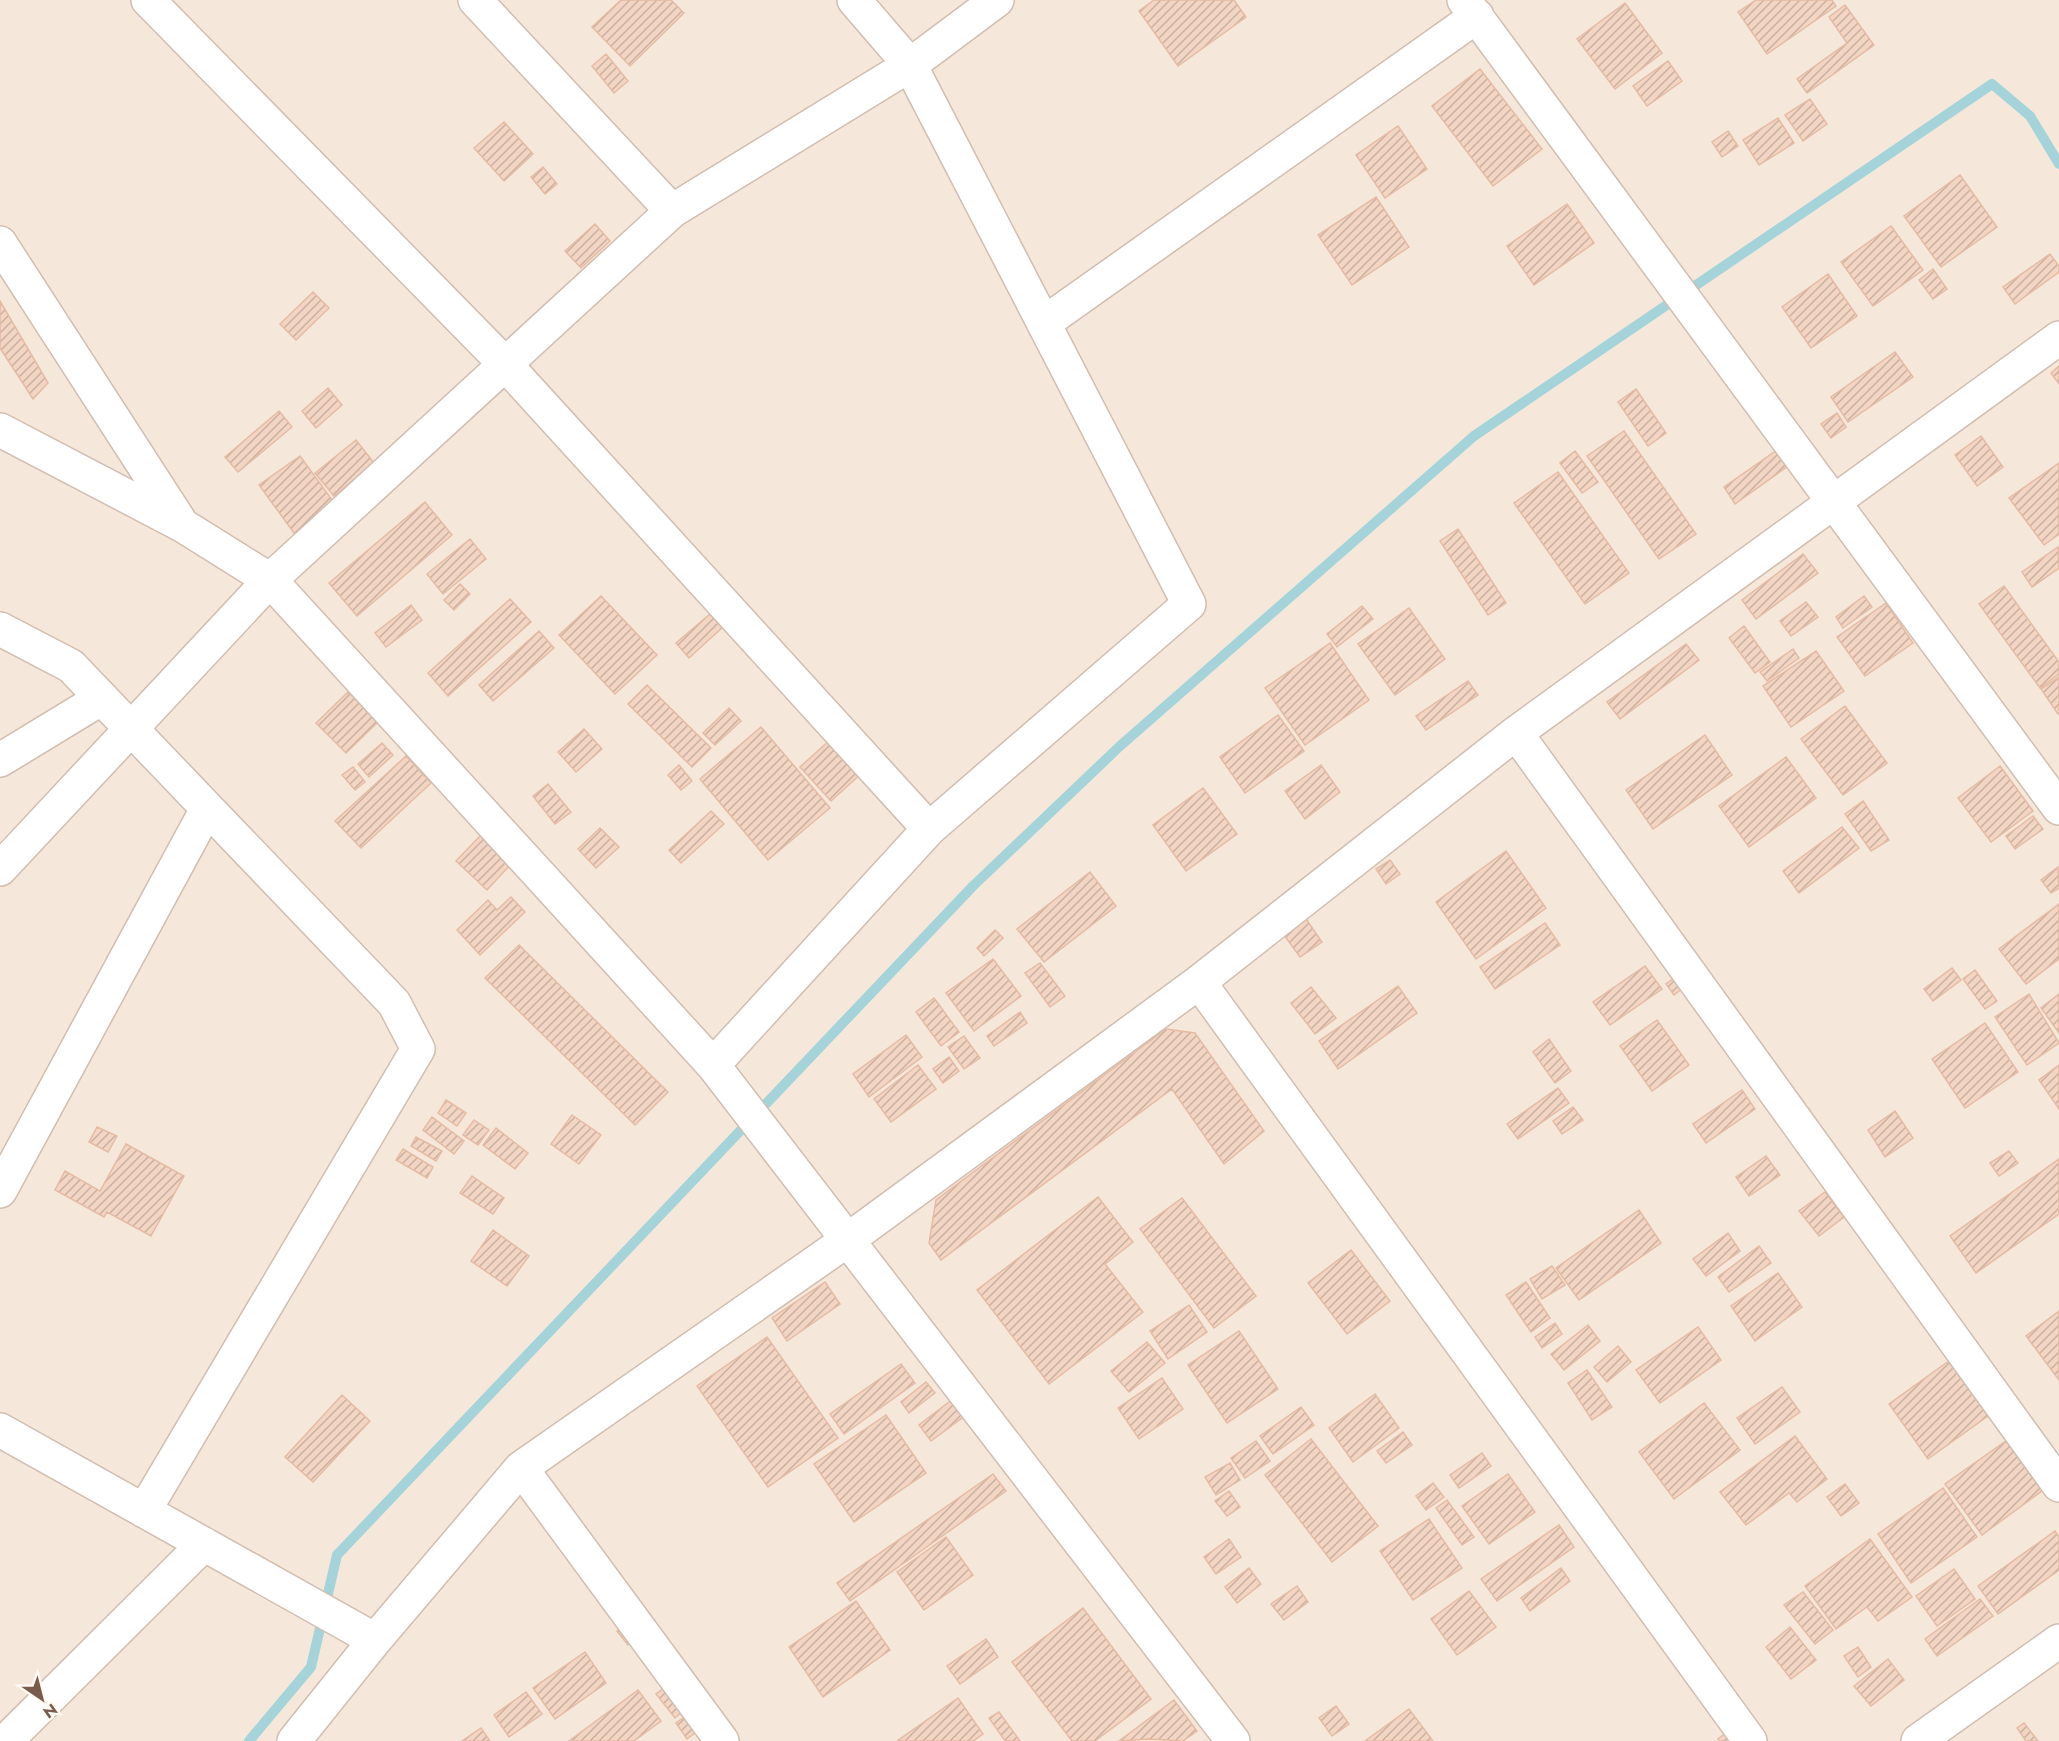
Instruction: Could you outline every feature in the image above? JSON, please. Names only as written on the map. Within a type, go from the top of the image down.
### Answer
[{"type":"street","points":[[148,0],[506,365],[929,829]]},
{"type":"street","points":[[475,0],[672,211]]},
{"type":"street","points":[[713,1065],[929,829],[1189,604],[910,65],[854,0]]},
{"type":"street","points":[[0,869],[270,580],[672,211],[910,65],[997,0]]},
{"type":"street","points":[[1044,323],[1471,8],[2059,808]]},
{"type":"street","points":[[0,243],[182,525]]},
{"type":"street","points":[[294,1741],[375,1640],[521,1468],[849,1239],[1199,982],[1516,733],[2059,338]]},
{"type":"street","points":[[0,430],[182,525],[270,580],[713,1065],[1233,1741]]},
{"type":"street","points":[[0,628],[71,666],[394,1003],[418,1049],[144,1511]]},
{"type":"street","points":[[0,760],[102,698]]},
{"type":"street","points":[[1516,733],[2059,1485]]},
{"type":"street","points":[[0,1191],[207,809]]},
{"type":"street","points":[[1199,982],[1750,1741]]},
{"type":"street","points":[[0,1430],[375,1640]]},
{"type":"street","points":[[521,1468],[722,1741]]},
{"type":"street","points":[[6,1741],[204,1544]]},
{"type":"street","points":[[1918,1741],[2059,1641]]},
{"type":"shaded area","points":[[0,0],[2059,0],[2059,1741],[0,1741]]},
{"type":"building","points":[[621,0],[671,0],[684,13],[630,66],[592,27]]},
{"type":"building","points":[[1154,0],[1234,0],[1246,17],[1178,66],[1139,11]]},
{"type":"building","points":[[1756,0],[1832,0],[1836,6],[1767,54],[1738,12]]},
{"type":"building","points":[[1625,3],[1662,53],[1615,89],[1577,39]]},
{"type":"building","points":[[1845,5],[1874,45],[1807,93],[1797,79],[1847,43],[1829,17]]},
{"type":"building","points":[[606,54],[628,81],[614,93],[592,66]]},
{"type":"building","points":[[1668,61],[1682,81],[1647,106],[1633,86]]},
{"type":"building","points":[[1480,69],[1542,149],[1493,186],[1432,106]]},
{"type":"building","points":[[1810,99],[1827,124],[1803,141],[1785,115]]},
{"type":"building","points":[[1778,118],[1794,143],[1759,165],[1743,140]]},
{"type":"building","points":[[504,122],[533,154],[504,181],[474,148]]},
{"type":"building","points":[[1398,126],[1427,169],[1385,198],[1356,155]]},
{"type":"building","points":[[1728,131],[1738,146],[1722,157],[1712,142]]},
{"type":"building","points":[[543,167],[557,184],[545,194],[531,177]]},
{"type":"building","points":[[1960,175],[1997,227],[1941,267],[1904,216]]},
{"type":"building","points":[[1376,197],[1409,247],[1352,285],[1318,235]]},
{"type":"building","points":[[1567,204],[1594,243],[1534,285],[1507,246]]},
{"type":"building","points":[[595,224],[610,241],[581,268],[565,251]]},
{"type":"building","points":[[1891,226],[1923,270],[1873,306],[1841,262]]},
{"type":"building","points":[[2050,254],[2059,266],[2059,272],[2015,304],[2003,287]]},
{"type":"building","points":[[1933,269],[1947,289],[1933,299],[1919,280]]},
{"type":"building","points":[[1828,274],[1857,316],[1811,348],[1782,307]]},
{"type":"building","points":[[313,292],[329,308],[296,340],[280,324]]},
{"type":"building","points":[[0,301],[48,383],[33,399],[0,348]]},
{"type":"building","points":[[1895,352],[1913,377],[1848,422],[1831,397]]},
{"type":"building","points":[[2059,366],[2059,384],[2051,373]]},
{"type":"building","points":[[328,388],[342,405],[316,428],[302,411]]},
{"type":"building","points":[[1636,389],[1666,433],[1648,446],[1618,402]]},
{"type":"building","points":[[279,411],[292,427],[238,472],[225,457]]},
{"type":"building","points":[[1837,413],[1846,427],[1831,438],[1821,424]]},
{"type":"building","points":[[1624,431],[1696,534],[1659,559],[1587,456]]},
{"type":"building","points":[[1981,436],[2003,467],[1977,486],[1955,455]]},
{"type":"building","points":[[356,440],[374,463],[334,496],[315,473]]},
{"type":"building","points":[[1777,450],[1788,466],[1735,504],[1724,487]]},
{"type":"building","points":[[1575,451],[1598,482],[1582,493],[1560,463]]},
{"type":"building","points":[[300,456],[335,504],[294,533],[259,485]]},
{"type":"building","points":[[2059,463],[2059,534],[2044,545],[2009,498]]},
{"type":"building","points":[[1558,472],[1629,573],[1585,604],[1514,503]]},
{"type":"building","points":[[425,502],[452,535],[357,616],[329,583]]},
{"type":"building","points":[[1458,529],[1506,603],[1488,615],[1440,541]]},
{"type":"building","points":[[470,539],[486,559],[443,594],[427,574]]},
{"type":"building","points":[[2058,547],[2059,568],[2032,587],[2022,572]]},
{"type":"building","points":[[1803,554],[1818,573],[1756,619],[1742,600]]},
{"type":"building","points":[[460,584],[470,594],[454,610],[444,600]]},
{"type":"building","points":[[2004,586],[2059,662],[2059,674],[2040,688],[1979,604]]},
{"type":"building","points":[[601,596],[657,655],[615,694],[559,635]]},
{"type":"building","points":[[1864,596],[1872,607],[1843,628],[1836,617]]},
{"type":"building","points":[[510,599],[531,622],[448,696],[428,673]]},
{"type":"building","points":[[1806,602],[1818,617],[1791,636],[1780,621]]},
{"type":"building","points":[[1886,603],[1913,643],[1865,676],[1837,637]]},
{"type":"building","points":[[411,605],[422,620],[386,647],[375,633]]},
{"type":"building","points":[[1362,606],[1373,619],[1337,647],[1327,634]]},
{"type":"building","points":[[1409,608],[1445,659],[1395,695],[1358,644]]},
{"type":"building","points":[[711,613],[723,627],[689,658],[676,643]]},
{"type":"building","points":[[1744,626],[1770,662],[1755,673],[1729,638]]},
{"type":"building","points":[[539,631],[554,648],[493,701],[479,685]]},
{"type":"building","points":[[1330,643],[1369,700],[1305,745],[1265,688]]},
{"type":"building","points":[[1686,644],[1699,660],[1620,719],[1607,702]]},
{"type":"building","points":[[1793,649],[1799,658],[1767,681],[1760,672]]},
{"type":"building","points":[[1816,651],[1844,691],[1791,727],[1763,686]]},
{"type":"building","points":[[2059,677],[2059,714],[2058,714],[2041,689]]},
{"type":"building","points":[[1468,681],[1478,695],[1426,730],[1416,716]]},
{"type":"building","points":[[647,685],[711,748],[692,767],[628,704]]},
{"type":"building","points":[[348,692],[378,722],[346,753],[316,723]]},
{"type":"building","points":[[1845,706],[1887,763],[1843,795],[1801,739]]},
{"type":"building","points":[[729,708],[741,721],[715,745],[703,733]]},
{"type":"building","points":[[1278,715],[1304,751],[1245,793],[1220,757]]},
{"type":"building","points":[[761,727],[830,808],[768,860],[700,779]]},
{"type":"building","points":[[584,729],[602,749],[576,772],[558,752]]},
{"type":"building","points":[[1705,735],[1732,775],[1653,829],[1626,790]]},
{"type":"building","points":[[831,739],[862,773],[831,801],[800,767]]},
{"type":"building","points":[[382,743],[393,755],[369,777],[358,764]]},
{"type":"building","points":[[406,756],[431,783],[361,848],[335,821]]},
{"type":"building","points":[[1786,757],[1816,798],[1749,847],[1719,806]]},
{"type":"building","points":[[679,765],[692,781],[681,790],[668,775]]},
{"type":"building","points":[[1321,765],[1340,792],[1305,819],[1285,791]]},
{"type":"building","points":[[2000,766],[2033,811],[1991,842],[1958,798]]},
{"type":"building","points":[[353,767],[365,782],[355,790],[342,775]]},
{"type":"building","points":[[548,784],[571,812],[555,824],[533,796]]},
{"type":"building","points":[[1203,788],[1237,834],[1186,871],[1153,825]]},
{"type":"building","points":[[1863,801],[1889,840],[1871,851],[1845,814]]},
{"type":"building","points":[[711,811],[724,824],[681,863],[669,850]]},
{"type":"building","points":[[2033,816],[2043,829],[2015,849],[2006,836]]},
{"type":"building","points":[[1842,827],[1859,848],[1799,893],[1783,871]]},
{"type":"building","points":[[600,828],[619,847],[596,868],[578,849]]},
{"type":"building","points":[[481,835],[512,863],[487,890],[456,861]]},
{"type":"building","points":[[1506,851],[1546,908],[1476,959],[1436,902]]},
{"type":"building","points":[[1390,860],[1400,874],[1386,884],[1376,869]]},
{"type":"building","points":[[2058,867],[2059,888],[2051,893],[2041,880]]},
{"type":"building","points":[[1090,872],[1116,906],[1044,962],[1017,929]]},
{"type":"building","points":[[511,897],[525,912],[480,955],[457,930],[488,900],[497,910]]},
{"type":"building","points":[[2059,904],[2059,959],[2026,984],[1999,949]]},
{"type":"building","points":[[1304,916],[1322,942],[1300,957],[1281,931]]},
{"type":"building","points":[[1545,923],[1560,945],[1495,989],[1480,967]]},
{"type":"building","points":[[995,930],[1003,938],[984,956],[977,948]]},
{"type":"building","points":[[519,945],[668,1092],[635,1125],[485,978]]},
{"type":"building","points":[[993,959],[1021,996],[974,1031],[946,993]]},
{"type":"building","points":[[1040,963],[1065,996],[1050,1007],[1025,973]]},
{"type":"building","points":[[1645,966],[1662,989],[1610,1025],[1593,1002]]},
{"type":"building","points":[[1952,968],[1961,980],[1933,1001],[1924,989]]},
{"type":"building","points":[[1975,970],[1997,1001],[1985,1009],[1963,979]]},
{"type":"building","points":[[1677,976],[1684,987],[1674,995],[1666,984]]},
{"type":"building","points":[[1398,986],[1417,1013],[1338,1069],[1319,1041]]},
{"type":"building","points":[[1311,987],[1336,1018],[1315,1034],[1291,1003]]},
{"type":"building","points":[[2029,994],[2059,1043],[2027,1065],[1995,1017]]},
{"type":"building","points":[[2059,994],[2059,1033],[2041,1008]]},
{"type":"building","points":[[934,998],[959,1032],[941,1046],[916,1012]]},
{"type":"building","points":[[1020,1012],[1027,1023],[994,1046],[987,1036]]},
{"type":"building","points":[[1657,1020],[1689,1065],[1652,1091],[1620,1046]]},
{"type":"building","points":[[1985,1023],[2018,1072],[1965,1108],[1932,1059]]},
{"type":"building","points":[[1166,1029],[1195,1033],[1264,1131],[1224,1164],[1172,1089],[941,1260],[929,1243],[936,1200]]},
{"type":"building","points":[[906,1035],[922,1057],[869,1097],[853,1074]]},
{"type":"building","points":[[964,1036],[980,1058],[964,1069],[948,1047]]},
{"type":"building","points":[[1549,1039],[1571,1071],[1555,1083],[1533,1052]]},
{"type":"building","points":[[949,1057],[959,1071],[943,1083],[933,1069]]},
{"type":"building","points":[[918,1065],[936,1089],[891,1122],[874,1099]]},
{"type":"building","points":[[2059,1065],[2059,1109],[2039,1080]]},
{"type":"building","points":[[1558,1088],[1569,1103],[1518,1139],[1507,1124]]},
{"type":"building","points":[[1742,1090],[1755,1109],[1706,1143],[1693,1124]]},
{"type":"building","points":[[446,1100],[466,1113],[457,1126],[438,1113]]},
{"type":"building","points":[[1573,1107],[1583,1120],[1562,1134],[1553,1121]]},
{"type":"building","points":[[1895,1111],[1913,1138],[1885,1157],[1868,1130]]},
{"type":"building","points":[[572,1115],[601,1135],[579,1164],[551,1144]]},
{"type":"building","points":[[432,1117],[464,1141],[454,1154],[423,1130]]},
{"type":"building","points":[[474,1120],[489,1130],[478,1145],[463,1135]]},
{"type":"building","points":[[97,1127],[117,1136],[108,1152],[89,1142]]},
{"type":"building","points":[[496,1128],[528,1153],[515,1169],[483,1145]]},
{"type":"building","points":[[416,1137],[442,1151],[436,1161],[411,1146]]},
{"type":"building","points":[[126,1144],[184,1176],[151,1236],[107,1212],[104,1217],[55,1190],[65,1171],[100,1191]]},
{"type":"building","points":[[403,1149],[433,1167],[427,1178],[396,1160]]},
{"type":"building","points":[[2009,1151],[2018,1163],[1999,1176],[1990,1163]]},
{"type":"building","points":[[1766,1156],[1780,1175],[1749,1196],[1736,1177]]},
{"type":"building","points":[[2059,1159],[2059,1214],[1976,1273],[1950,1236]]},
{"type":"building","points":[[472,1176],[504,1198],[493,1214],[460,1193]]},
{"type":"building","points":[[1825,1192],[1844,1217],[1819,1236],[1799,1211]]},
{"type":"building","points":[[1098,1197],[1133,1242],[1105,1264],[1143,1312],[1049,1384],[977,1290]]},
{"type":"building","points":[[1182,1198],[1256,1296],[1214,1328],[1140,1229]]},
{"type":"building","points":[[1639,1210],[1661,1243],[1579,1300],[1556,1268]]},
{"type":"building","points":[[493,1230],[529,1256],[507,1286],[471,1261]]},
{"type":"building","points":[[1728,1233],[1740,1251],[1706,1276],[1693,1259]]},
{"type":"building","points":[[1759,1246],[1771,1263],[1729,1292],[1718,1277]]},
{"type":"building","points":[[1351,1250],[1390,1301],[1347,1334],[1308,1283]]},
{"type":"building","points":[[1552,1266],[1565,1285],[1542,1299],[1530,1279]]},
{"type":"building","points":[[1778,1273],[1802,1307],[1755,1341],[1731,1306]]},
{"type":"building","points":[[825,1282],[840,1304],[787,1341],[772,1318]]},
{"type":"building","points":[[1526,1282],[1550,1318],[1531,1332],[1506,1295]]},
{"type":"building","points":[[1189,1305],[1207,1332],[1168,1359],[1150,1331]]},
{"type":"building","points":[[2059,1311],[2059,1380],[2026,1336]]},
{"type":"building","points":[[1555,1323],[1562,1334],[1542,1348],[1535,1337]]},
{"type":"building","points":[[1588,1325],[1600,1341],[1564,1370],[1551,1354]]},
{"type":"building","points":[[1698,1327],[1721,1360],[1660,1403],[1636,1370]]},
{"type":"building","points":[[1239,1331],[1278,1389],[1227,1423],[1188,1365]]},
{"type":"building","points":[[767,1337],[838,1438],[768,1487],[697,1386]]},
{"type":"building","points":[[1147,1342],[1165,1363],[1129,1392],[1111,1371]]},
{"type":"building","points":[[1618,1346],[1631,1362],[1607,1382],[1594,1367]]},
{"type":"building","points":[[1953,1358],[1992,1413],[1928,1459],[1889,1404]]},
{"type":"building","points":[[901,1364],[915,1383],[844,1434],[830,1414]]},
{"type":"building","points":[[1587,1370],[1612,1407],[1592,1420],[1568,1383]]},
{"type":"building","points":[[1162,1378],[1183,1409],[1139,1439],[1118,1408]]},
{"type":"building","points":[[926,1382],[935,1393],[909,1413],[901,1402]]},
{"type":"building","points":[[1782,1387],[1800,1412],[1755,1444],[1737,1418]]},
{"type":"building","points":[[1375,1394],[1399,1428],[1353,1462],[1329,1428]]},
{"type":"building","points":[[342,1395],[370,1421],[313,1482],[285,1457]]},
{"type":"building","points":[[958,1395],[970,1412],[931,1441],[919,1425]]},
{"type":"building","points":[[1704,1403],[1740,1450],[1674,1499],[1639,1452]]},
{"type":"building","points":[[1301,1407],[1314,1425],[1273,1454],[1260,1436]]},
{"type":"building","points":[[886,1415],[926,1473],[854,1522],[814,1464]]},
{"type":"building","points":[[1403,1432],[1412,1445],[1386,1463],[1377,1451]]},
{"type":"building","points":[[1795,1436],[1827,1479],[1797,1502],[1789,1493],[1746,1525],[1720,1492]]},
{"type":"building","points":[[2010,1438],[2046,1488],[1982,1535],[1945,1484]]},
{"type":"building","points":[[1311,1439],[1378,1526],[1332,1562],[1265,1475]]},
{"type":"building","points":[[1256,1441],[1270,1461],[1245,1478],[1231,1458]]},
{"type":"building","points":[[1482,1453],[1491,1466],[1459,1488],[1450,1475]]},
{"type":"building","points":[[1230,1463],[1240,1480],[1216,1495],[1205,1477]]},
{"type":"building","points":[[993,1474],[1006,1491],[850,1601],[837,1583]]},
{"type":"building","points":[[1508,1474],[1535,1512],[1489,1544],[1462,1506]]},
{"type":"building","points":[[1433,1483],[1444,1497],[1426,1510],[1416,1496]]},
{"type":"building","points":[[1845,1484],[1859,1503],[1841,1516],[1827,1497]]},
{"type":"building","points":[[1943,1488],[1977,1537],[1911,1583],[1878,1534]]},
{"type":"building","points":[[1229,1491],[1240,1507],[1227,1516],[1215,1501]]},
{"type":"building","points":[[1447,1500],[1474,1537],[1462,1545],[1436,1508]]},
{"type":"building","points":[[1429,1519],[1462,1568],[1413,1600],[1380,1551]]},
{"type":"building","points":[[1559,1525],[1574,1547],[1497,1601],[1481,1579]]},
{"type":"building","points":[[2055,1531],[2059,1537],[2059,1570],[1998,1614],[1978,1586]]},
{"type":"building","points":[[946,1537],[973,1575],[924,1610],[897,1572]]},
{"type":"building","points":[[1229,1539],[1241,1557],[1216,1574],[1204,1557]]},
{"type":"building","points":[[1870,1539],[1912,1597],[1878,1621],[1867,1607],[1836,1629],[1805,1586]]},
{"type":"building","points":[[1249,1568],[1261,1584],[1237,1603],[1225,1587]]},
{"type":"building","points":[[1561,1568],[1570,1581],[1530,1611],[1521,1598]]},
{"type":"building","points":[[1954,1569],[1975,1599],[1937,1626],[1916,1596]]},
{"type":"building","points":[[1297,1586],[1308,1602],[1284,1620],[1271,1604]]},
{"type":"building","points":[[1469,1591],[1496,1627],[1457,1655],[1431,1619]]},
{"type":"building","points":[[1803,1592],[1833,1630],[1815,1644],[1784,1605]]},
{"type":"building","points":[[1980,1599],[1993,1616],[1937,1656],[1925,1639]]},
{"type":"building","points":[[856,1601],[890,1650],[823,1697],[789,1647]]},
{"type":"building","points":[[1083,1608],[1151,1699],[1095,1741],[1072,1741],[1012,1662]]},
{"type":"building","points":[[628,1622],[639,1637],[628,1645],[617,1631]]},
{"type":"building","points":[[1790,1627],[1816,1660],[1791,1679],[1766,1647]]},
{"type":"building","points":[[986,1639],[998,1657],[960,1684],[947,1666]]},
{"type":"building","points":[[1858,1647],[1871,1667],[1858,1677],[1844,1656]]},
{"type":"building","points":[[585,1652],[606,1683],[555,1719],[533,1688]]},
{"type":"building","points":[[1888,1659],[1904,1680],[1871,1706],[1854,1686]]},
{"type":"building","points":[[664,1688],[683,1711],[675,1718],[656,1694]]},
{"type":"building","points":[[638,1690],[661,1721],[634,1741],[569,1741]]},
{"type":"building","points":[[526,1692],[542,1714],[509,1737],[494,1715]]},
{"type":"building","points":[[958,1698],[983,1734],[973,1741],[897,1741]]},
{"type":"building","points":[[1174,1700],[1197,1731],[1183,1741],[1148,1739],[1119,1741]]},
{"type":"building","points":[[1336,1706],[1349,1724],[1332,1736],[1319,1718]]},
{"type":"building","points":[[1409,1709],[1433,1741],[1365,1741]]},
{"type":"building","points":[[693,1711],[703,1727],[687,1739],[676,1723]]},
{"type":"building","points":[[999,1712],[1020,1741],[1005,1741],[989,1718]]},
{"type":"building","points":[[2024,1723],[2038,1741],[2026,1741],[2017,1728]]},
{"type":"building","points":[[481,1728],[490,1741],[462,1741]]},
{"type":"building","points":[[1732,1728],[1743,1741],[1720,1741],[1718,1739]]},
{"type":"waterway","points":[[249,1741],[311,1667],[337,1555],[973,886],[1120,746],[1474,436],[1992,84],[2030,116],[2059,164]]}]
